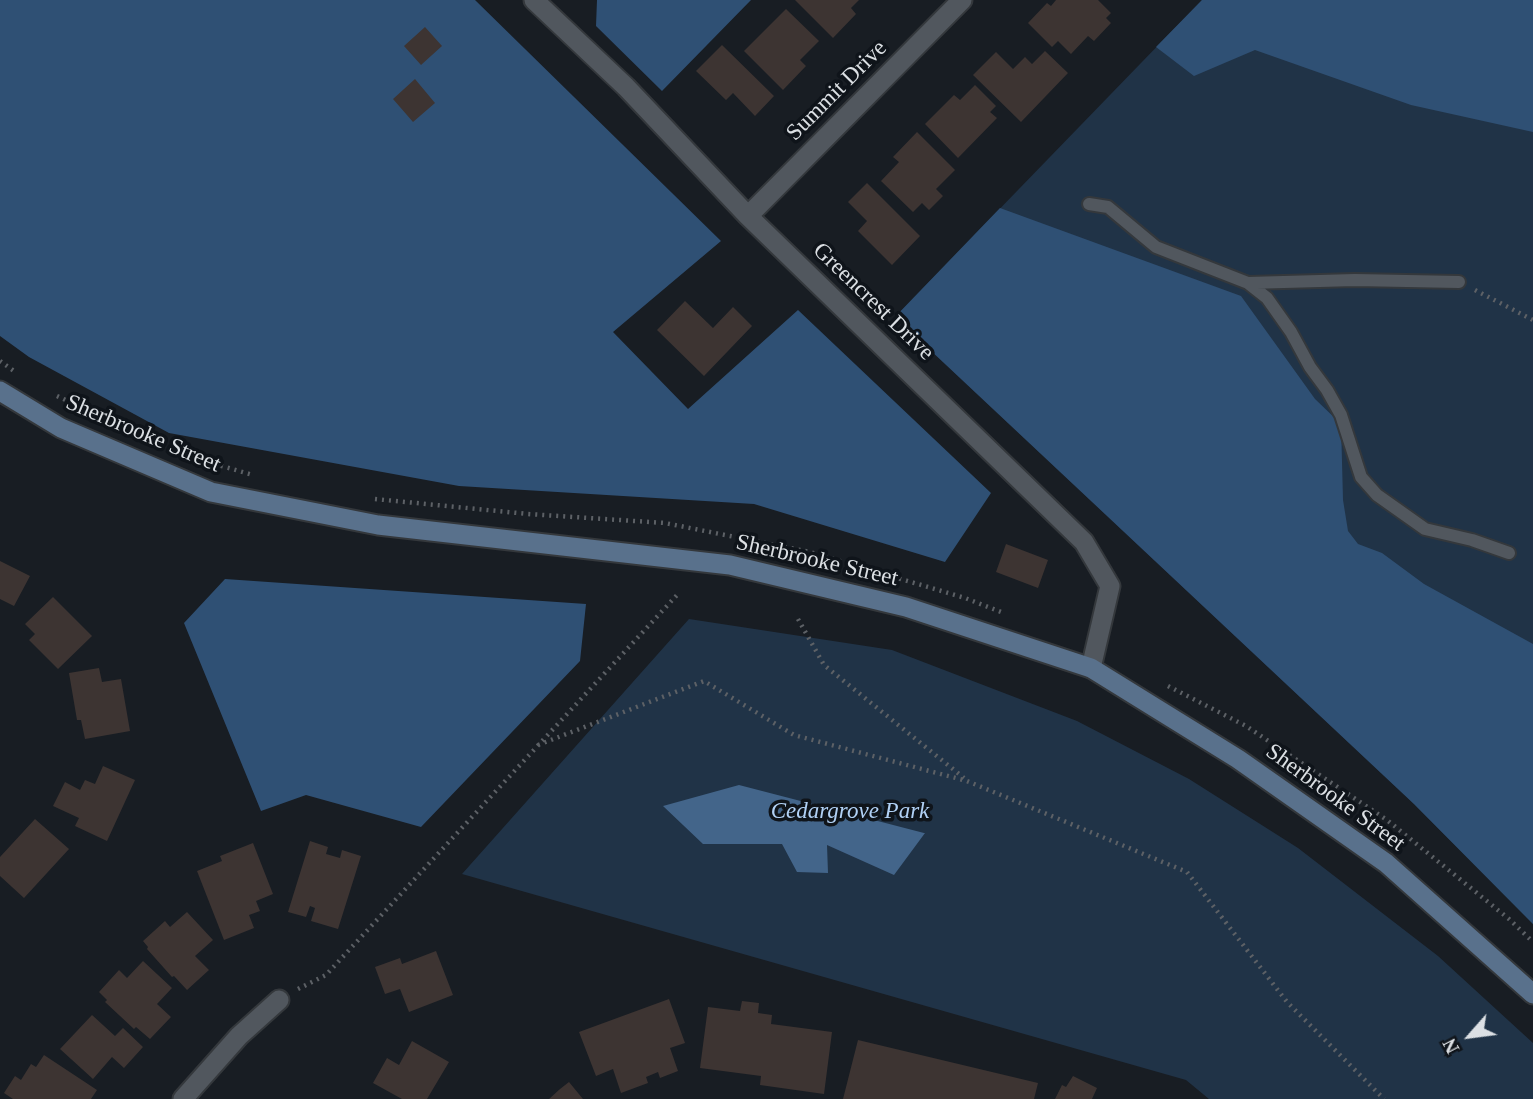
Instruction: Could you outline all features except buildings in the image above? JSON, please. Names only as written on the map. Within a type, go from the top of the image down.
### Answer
[{"type":"main road","name":"Sherbrooke Street","points":[[0,391],[61,428],[211,492],[379,525],[730,565],[906,607],[1091,668],[1238,759],[1386,863],[1533,993]]},
{"type":"street","name":"Greencrest Drive","points":[[534,0],[626,87],[748,216],[1084,542],[1110,586],[1091,668]]},
{"type":"street","name":"Summit Drive","points":[[748,216],[962,0]]},
{"type":"street","points":[[183,1099],[239,1037],[279,1000]]},
{"type":"lane","points":[[1089,204],[1108,206],[1156,247],[1248,283],[1267,298],[1291,332],[1341,415],[1361,477],[1377,495],[1424,528],[1509,553]]},
{"type":"lane","points":[[1248,283],[1355,280],[1459,282]]},
{"type":"path","points":[[1459,282],[1533,320]]},
{"type":"path","points":[[279,1000],[326,975],[677,595]]},
{"type":"path","points":[[798,619],[824,665],[967,781]]},
{"type":"path","points":[[538,745],[704,681],[794,734],[967,781],[1187,872],[1287,1002],[1384,1099]]},
{"type":"green space","points":[[1202,0],[1533,0],[1533,924],[1414,804],[895,317]]},
{"type":"green space","name":"Cedargrove Park","points":[[689,619],[892,650],[1077,721],[1189,779],[1298,848],[1438,956],[1533,1043],[1533,1099],[1209,1099],[1186,1080],[462,874]]},
{"type":"shaded area","points":[[0,0],[475,0],[721,241],[613,332],[688,409],[798,310],[991,493],[945,562],[754,504],[459,486],[169,433],[29,357],[0,336]]},
{"type":"shaded area","points":[[597,0],[751,0],[662,91],[596,26]]},
{"type":"shaded area","points":[[1202,0],[1533,0],[1533,132],[1411,105],[1255,50],[1194,76],[1156,47]]},
{"type":"shaded area","points":[[1000,208],[1241,296],[1315,399],[1341,424],[1343,500],[1348,531],[1358,544],[1382,553],[1424,584],[1533,644],[1533,924],[1414,804],[895,317]]},
{"type":"shaded area","points":[[225,579],[586,604],[580,661],[421,827],[306,795],[261,811],[184,623]]},
{"type":"shaded area","points":[[739,785],[925,833],[894,875],[827,845],[828,873],[797,872],[782,844],[703,844],[663,806]]}]
